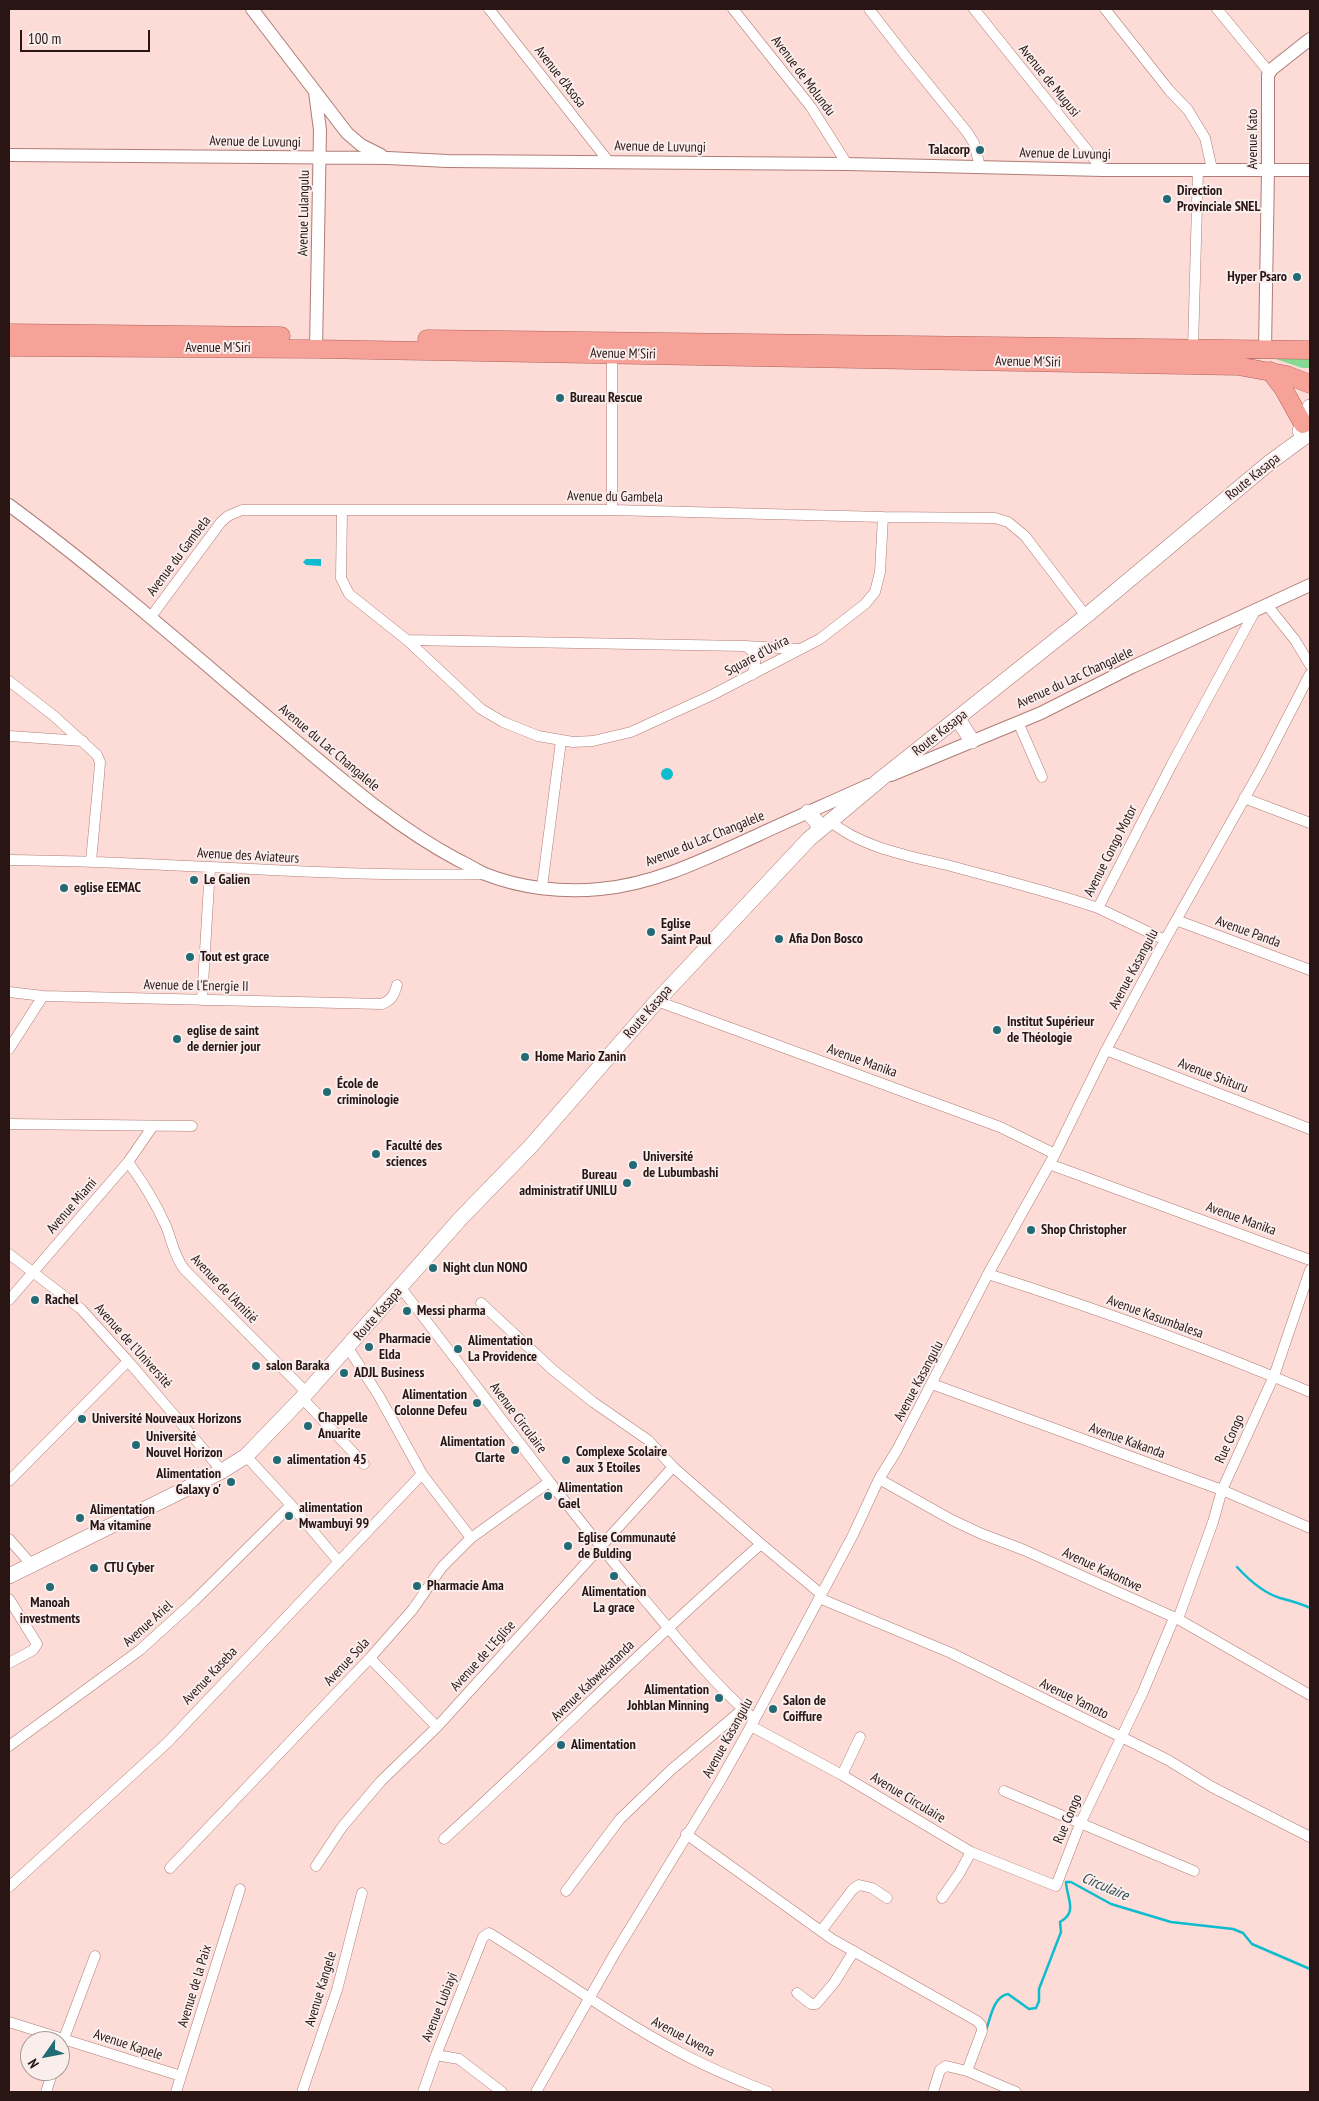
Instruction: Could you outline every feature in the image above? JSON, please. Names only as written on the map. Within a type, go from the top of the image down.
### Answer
[{"type":"highway","name":"Avenue M'Siri","points":[[9,333],[612,354],[1238,366],[1287,375],[1310,384]]},
{"type":"highway","name":"Avenue M'Siri","points":[[9,347],[316,343],[1310,350]]},
{"type":"highway","points":[[1270,371],[1291,400],[1306,428]]},
{"type":"main road","points":[[1306,428],[1310,407]]},
{"type":"main road","name":"Route Kasapa","points":[[9,1576],[222,1471],[246,1456],[348,1348],[461,1218],[531,1146],[657,1001],[790,858],[825,825],[882,778],[1086,616],[1296,442],[1306,428]]},
{"type":"main road","points":[[958,718],[972,741]]},
{"type":"main road","points":[[808,812],[825,825]]},
{"type":"street","name":"Avenue Lulangulu","points":[[252,9],[315,92],[320,121],[316,343]]},
{"type":"street","name":"Avenue d'Asosa","points":[[489,9],[609,162]]},
{"type":"street","name":"Avenue de Molundu","points":[[733,9],[811,107],[846,164]]},
{"type":"street","points":[[869,9],[967,132],[974,143],[980,167]]},
{"type":"street","name":"Avenue de Mugusi","points":[[974,9],[1103,170]]},
{"type":"street","points":[[1105,9],[1169,90],[1188,110],[1205,138],[1212,169]]},
{"type":"street","points":[[1217,9],[1269,72],[1310,39]]},
{"type":"street","name":"Avenue Kato","points":[[1264,349],[1269,72]]},
{"type":"street","points":[[315,92],[356,141],[367,149],[388,158]]},
{"type":"street","name":"Avenue de Luvungi","points":[[9,155],[388,158],[447,162],[846,164],[1103,170],[1310,170]]},
{"type":"street","points":[[1193,348],[1198,169]]},
{"type":"street","points":[[612,354],[612,510]]},
{"type":"street","name":"Avenue du Lac Changalele","points":[[9,505],[63,546],[392,819],[438,848],[485,874],[542,887],[573,890],[601,889],[650,879],[711,856],[882,778],[1054,706],[1310,585]]},
{"type":"street","name":"Avenue du Gambela","points":[[150,618],[221,522],[236,511],[612,510],[995,518],[1008,522],[1025,536],[1086,616]]},
{"type":"street","points":[[342,511],[341,578],[344,587],[349,594],[407,640]]},
{"type":"street","points":[[801,649],[820,639],[871,598],[880,572],[883,517]]},
{"type":"street","points":[[1267,605],[1295,640],[1310,665]]},
{"type":"street","name":"Avenue Congo Motor","points":[[825,825],[860,840],[1098,908],[1172,764],[1255,611]]},
{"type":"street","name":"Square d'Uvira","points":[[407,640],[744,646],[801,649]]},
{"type":"street","name":"Square d'Uvira","points":[[407,640],[481,709],[521,730],[561,741],[593,741],[631,732],[752,675],[801,649]]},
{"type":"street","points":[[744,646],[753,652],[755,657],[756,663],[752,675]]},
{"type":"street","name":"Avenue Kasangulu","points":[[536,2092],[589,1998],[686,1834],[719,1783],[753,1722],[853,1535],[879,1479],[897,1450],[988,1274],[1055,1154],[1106,1050],[1261,769],[1310,674]]},
{"type":"street","points":[[9,681],[83,741],[97,755],[100,762],[91,861]]},
{"type":"street","points":[[1018,722],[1042,777]]},
{"type":"street","points":[[9,736],[83,741]]},
{"type":"street","points":[[542,887],[561,741]]},
{"type":"street","points":[[1244,798],[1310,823]]},
{"type":"street","name":"Avenue des Aviateurs","points":[[9,860],[91,861],[346,875],[485,874]]},
{"type":"street","points":[[202,1000],[210,868]]},
{"type":"street","points":[[1098,908],[1165,940]]},
{"type":"street","name":"Avenue Panda","points":[[1176,920],[1310,970]]},
{"type":"street","name":"Avenue de l'Energie II","points":[[9,992],[43,996],[382,1004],[394,996],[398,985]]},
{"type":"street","points":[[9,1049],[43,996]]},
{"type":"street","name":"Avenue Manika","points":[[657,1001],[1000,1127],[1055,1154]]},
{"type":"street","name":"Avenue Shituru","points":[[1106,1050],[1310,1129]]},
{"type":"street","points":[[9,1124],[192,1126]]},
{"type":"street","name":"Avenue Miami","points":[[9,1300],[128,1162],[153,1126]]},
{"type":"street","name":"Avenue de l'Amitié","points":[[128,1162],[138,1175],[163,1220],[177,1259],[184,1269],[304,1396],[364,1464]]},
{"type":"street","name":"Avenue Manika","points":[[1049,1164],[1310,1260]]},
{"type":"street","name":"Avenue de l'Université","points":[[9,1254],[81,1309],[222,1471]]},
{"type":"street","name":"Rue Congo","points":[[1056,1886],[1080,1824],[1176,1618],[1213,1522],[1222,1490],[1274,1376],[1310,1270]]},
{"type":"street","name":"Avenue Kasumbalesa","points":[[988,1274],[1097,1310],[1274,1376],[1310,1392]]},
{"type":"street","name":"Avenue Circulaire","points":[[400,1288],[600,1547],[668,1628],[753,1722],[971,1852],[1056,1886]]},
{"type":"street","name":"Avenue Yamoto","points":[[481,1303],[552,1370],[593,1402],[648,1440],[673,1467],[820,1596],[951,1653],[1168,1760],[1229,1796],[1310,1838]]},
{"type":"street","points":[[348,1348],[386,1408],[422,1474],[471,1538]]},
{"type":"street","points":[[9,1481],[128,1361]]},
{"type":"street","name":"Avenue Kakanda","points":[[932,1384],[1222,1490],[1310,1528]]},
{"type":"street","points":[[246,1456],[291,1505],[339,1562]]},
{"type":"street","name":"Avenue de L'Eglise","points":[[316,1866],[348,1818],[381,1781],[437,1727],[673,1467]]},
{"type":"street","name":"Avenue Kaseba","points":[[9,1887],[168,1742],[266,1636],[422,1474]]},
{"type":"street","name":"Avenue Kakontwe","points":[[879,1479],[952,1520],[1176,1618],[1310,1695]]},
{"type":"street","name":"Avenue Sola","points":[[170,1868],[370,1658],[413,1609],[442,1567],[471,1538],[549,1482]]},
{"type":"street","name":"Avenue Ariel","points":[[9,1746],[140,1650],[200,1596],[291,1505]]},
{"type":"street","points":[[9,1539],[31,1564]]},
{"type":"street","name":"Avenue Kabwekatanda","points":[[444,1839],[515,1774],[690,1606],[761,1544]]},
{"type":"street","points":[[9,1599],[38,1644],[33,1650],[9,1663]]},
{"type":"street","points":[[370,1658],[437,1727]]},
{"type":"street","points":[[566,1891],[620,1819],[670,1770],[743,1709]]},
{"type":"street","points":[[842,1775],[860,1737]]},
{"type":"street","points":[[1004,1791],[1194,1871]]},
{"type":"street","points":[[686,1834],[821,1931],[981,2025],[982,2031],[966,2071]]},
{"type":"street","points":[[942,1898],[959,1874],[971,1852]]},
{"type":"street","points":[[821,1931],[853,1889],[859,1885],[872,1888],[887,1898]]},
{"type":"street","name":"Avenue de la Paix","points":[[176,2092],[240,1889]]},
{"type":"street","name":"Avenue Kangele","points":[[302,2092],[337,1990],[362,1893]]},
{"type":"street","name":"Avenue Lwena","points":[[486,1934],[489,1933],[519,1951],[589,1998],[680,2053],[768,2092]]},
{"type":"street","name":"Avenue Lubiayi","points":[[423,2092],[483,1937],[486,1934]]},
{"type":"street","points":[[797,1993],[811,2004],[816,2004],[834,1983],[854,1951]]},
{"type":"street","points":[[67,2031],[95,1956]]},
{"type":"street","name":"Avenue Kapele","points":[[9,2022],[31,2031]]},
{"type":"street","name":"Avenue Kapele","points":[[70,2046],[181,2076]]},
{"type":"street","points":[[436,2055],[459,2059],[502,2092]]},
{"type":"street","points":[[933,2092],[943,2067],[950,2066],[1016,2092]]},
{"type":"green space","points":[[1310,353],[1310,368],[1302,368],[1270,357]]},
{"type":"water","points":[[306,559],[321,559],[321,566],[306,565],[303,562]]},
{"type":"water","points":[[667,768],[673,774],[667,780],[661,774]]},
{"type":"waterway","points":[[1237,1567],[1251,1581],[1268,1593],[1310,1608]]},
{"type":"waterway","name":"Circulaire","points":[[986,2030],[993,2008],[1003,1996],[1008,1994],[1029,2009],[1036,2008],[1039,2001],[1039,1989],[1061,1932],[1060,1922],[1069,1914],[1070,1905],[1066,1882],[1071,1882],[1111,1904],[1171,1922],[1233,1929],[1243,1933],[1252,1944],[1310,1969]]},
{"type":"place","name":"Talacorp","points":[[980,150]]},
{"type":"place","name":"Direction Provinciale SNEL","points":[[1167,199]]},
{"type":"place","name":"Hyper Psaro","points":[[1297,277]]},
{"type":"place","name":"Bureau Rescue","points":[[560,398]]},
{"type":"place","name":"Le Galien","points":[[194,880]]},
{"type":"place","name":"eglise EEMAC","points":[[64,888]]},
{"type":"place","name":"Eglise Saint Paul","points":[[651,932]]},
{"type":"place","name":"Afia Don Bosco","points":[[779,939]]},
{"type":"place","name":"Tout est grace","points":[[190,957]]},
{"type":"place","name":"Institut Supérieur de Théologie","points":[[997,1030]]},
{"type":"place","name":"eglise de saint de dernier jour","points":[[177,1039]]},
{"type":"place","name":"Home Mario Zanin","points":[[525,1057]]},
{"type":"place","name":"École de criminologie","points":[[327,1092]]},
{"type":"place","name":"Faculté des sciences","points":[[376,1154]]},
{"type":"place","name":"Université de Lubumbashi","points":[[633,1165]]},
{"type":"place","name":"Bureau administratif UNILU","points":[[627,1183]]},
{"type":"place","name":"Shop Christopher","points":[[1031,1230]]},
{"type":"place","name":"Night clun NONO","points":[[433,1268]]},
{"type":"place","name":"Rachel","points":[[35,1300]]},
{"type":"place","name":"Messi pharma","points":[[407,1311]]},
{"type":"place","name":"Pharmacie Elda","points":[[369,1347]]},
{"type":"place","name":"Alimentation La Providence","points":[[458,1349]]},
{"type":"place","name":"salon Baraka","points":[[256,1366]]},
{"type":"place","name":"ADJL Business","points":[[344,1373]]},
{"type":"place","name":"Alimentation Colonne Defeu","points":[[477,1403]]},
{"type":"place","name":"Université Nouveaux Horizons","points":[[82,1419]]},
{"type":"place","name":"Chappelle Anuarite","points":[[308,1426]]},
{"type":"place","name":"Université Nouvel Horizon","points":[[136,1445]]},
{"type":"place","name":"Alimentation Clarte","points":[[515,1450]]},
{"type":"place","name":"alimentation 45","points":[[277,1460]]},
{"type":"place","name":"Complexe Scolaire aux 3 Etoiles","points":[[566,1460]]},
{"type":"place","name":"Alimentation Galaxy o'","points":[[231,1482]]},
{"type":"place","name":"Alimentation Gael","points":[[548,1496]]},
{"type":"place","name":"alimentation Mwambuyi 99","points":[[289,1516]]},
{"type":"place","name":"Alimentation Ma vitamine","points":[[80,1518]]},
{"type":"place","name":"Eglise Communauté de Bulding","points":[[568,1546]]},
{"type":"place","name":"CTU Cyber","points":[[94,1568]]},
{"type":"place","name":"Alimentation La grace","points":[[614,1576]]},
{"type":"place","name":"Pharmacie Ama","points":[[417,1586]]},
{"type":"place","name":"Manoah investments","points":[[50,1587]]},
{"type":"place","name":"Alimentation Johblan Minning","points":[[719,1698]]},
{"type":"place","name":"Salon de Coiffure","points":[[773,1709]]},
{"type":"place","name":"Alimentation","points":[[561,1745]]}]
